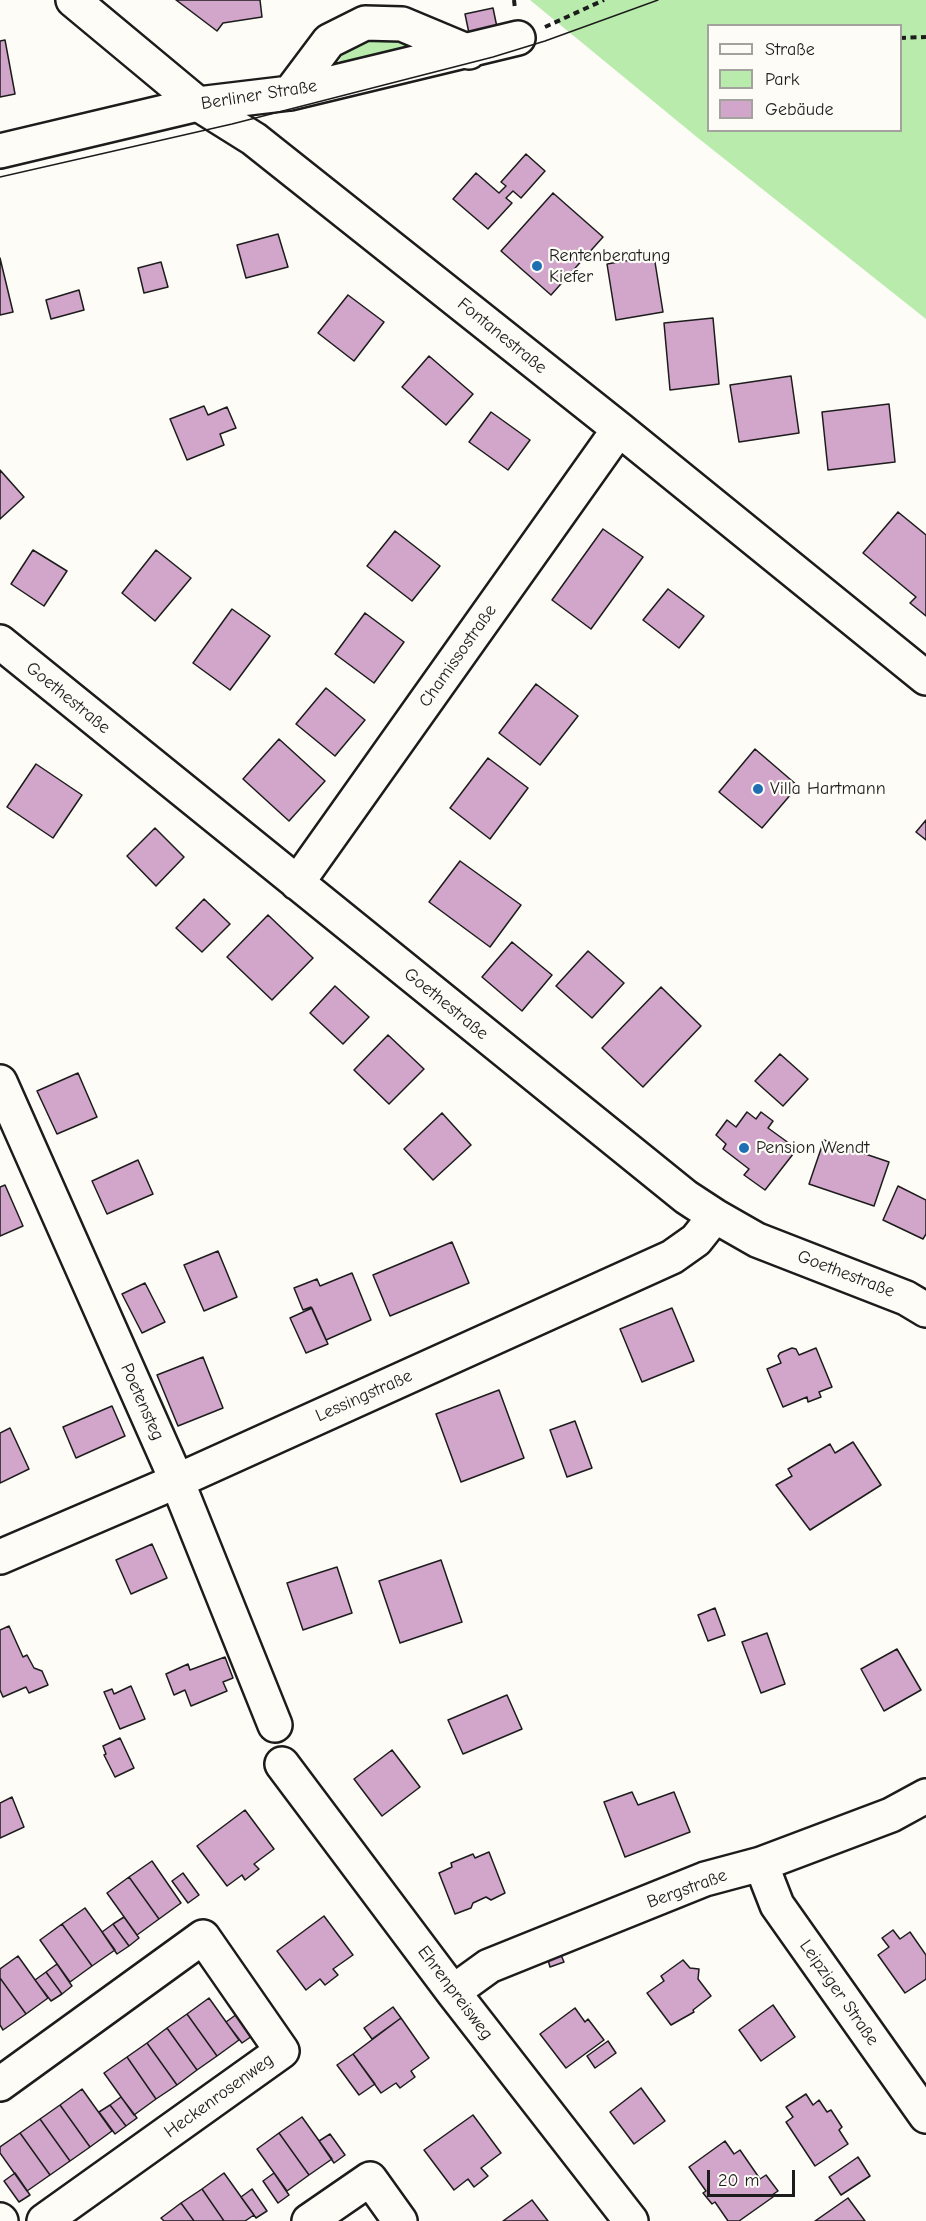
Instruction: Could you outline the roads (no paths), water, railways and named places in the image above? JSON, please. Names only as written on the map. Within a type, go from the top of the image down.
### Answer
[{"type":"street","name":"Fontanestraße","points":[[73,0],[198,104],[254,139],[619,429],[926,678]]},
{"type":"street","points":[[291,93],[329,41],[364,23],[402,24],[469,52]]},
{"type":"street","name":"Berliner Straße","points":[[0,151],[198,104],[291,93],[518,39]]},
{"type":"street","name":"Chamissostraße","points":[[297,884],[619,429]]},
{"type":"street","name":"Goethestraße","points":[[0,642],[686,1197],[757,1240],[906,1298],[926,1310]]},
{"type":"street","name":"Poetensteg","points":[[0,1082],[177,1480],[275,1725]]},
{"type":"street","name":"Lessingstraße","points":[[0,1557],[177,1480],[672,1257],[696,1240],[715,1216]]},
{"type":"street","name":"Ehrenpreisweg","points":[[282,1764],[453,1992],[631,2221]]},
{"type":"street","name":"Bergstraße","points":[[453,1992],[489,1966],[705,1879],[761,1864],[891,1815],[926,1796]]},
{"type":"street","name":"Leipziger Straße","points":[[761,1864],[777,1905],[926,2116]]},
{"type":"street","name":"Heckenrosenweg","points":[[0,2084],[203,1937],[282,2051],[44,2221]]},
{"type":"street","points":[[309,2221],[370,2179],[400,2221]]},
{"type":"tram line","points":[[0,177],[232,124],[493,57],[545,41],[658,0]]},
{"type":"place","name":"Rentenberatung Kiefer","points":[[537,266]]},
{"type":"place","name":"Villa Hartmann","points":[[758,789]]},
{"type":"place","name":"Pension Wendt","points":[[744,1148]]}]
